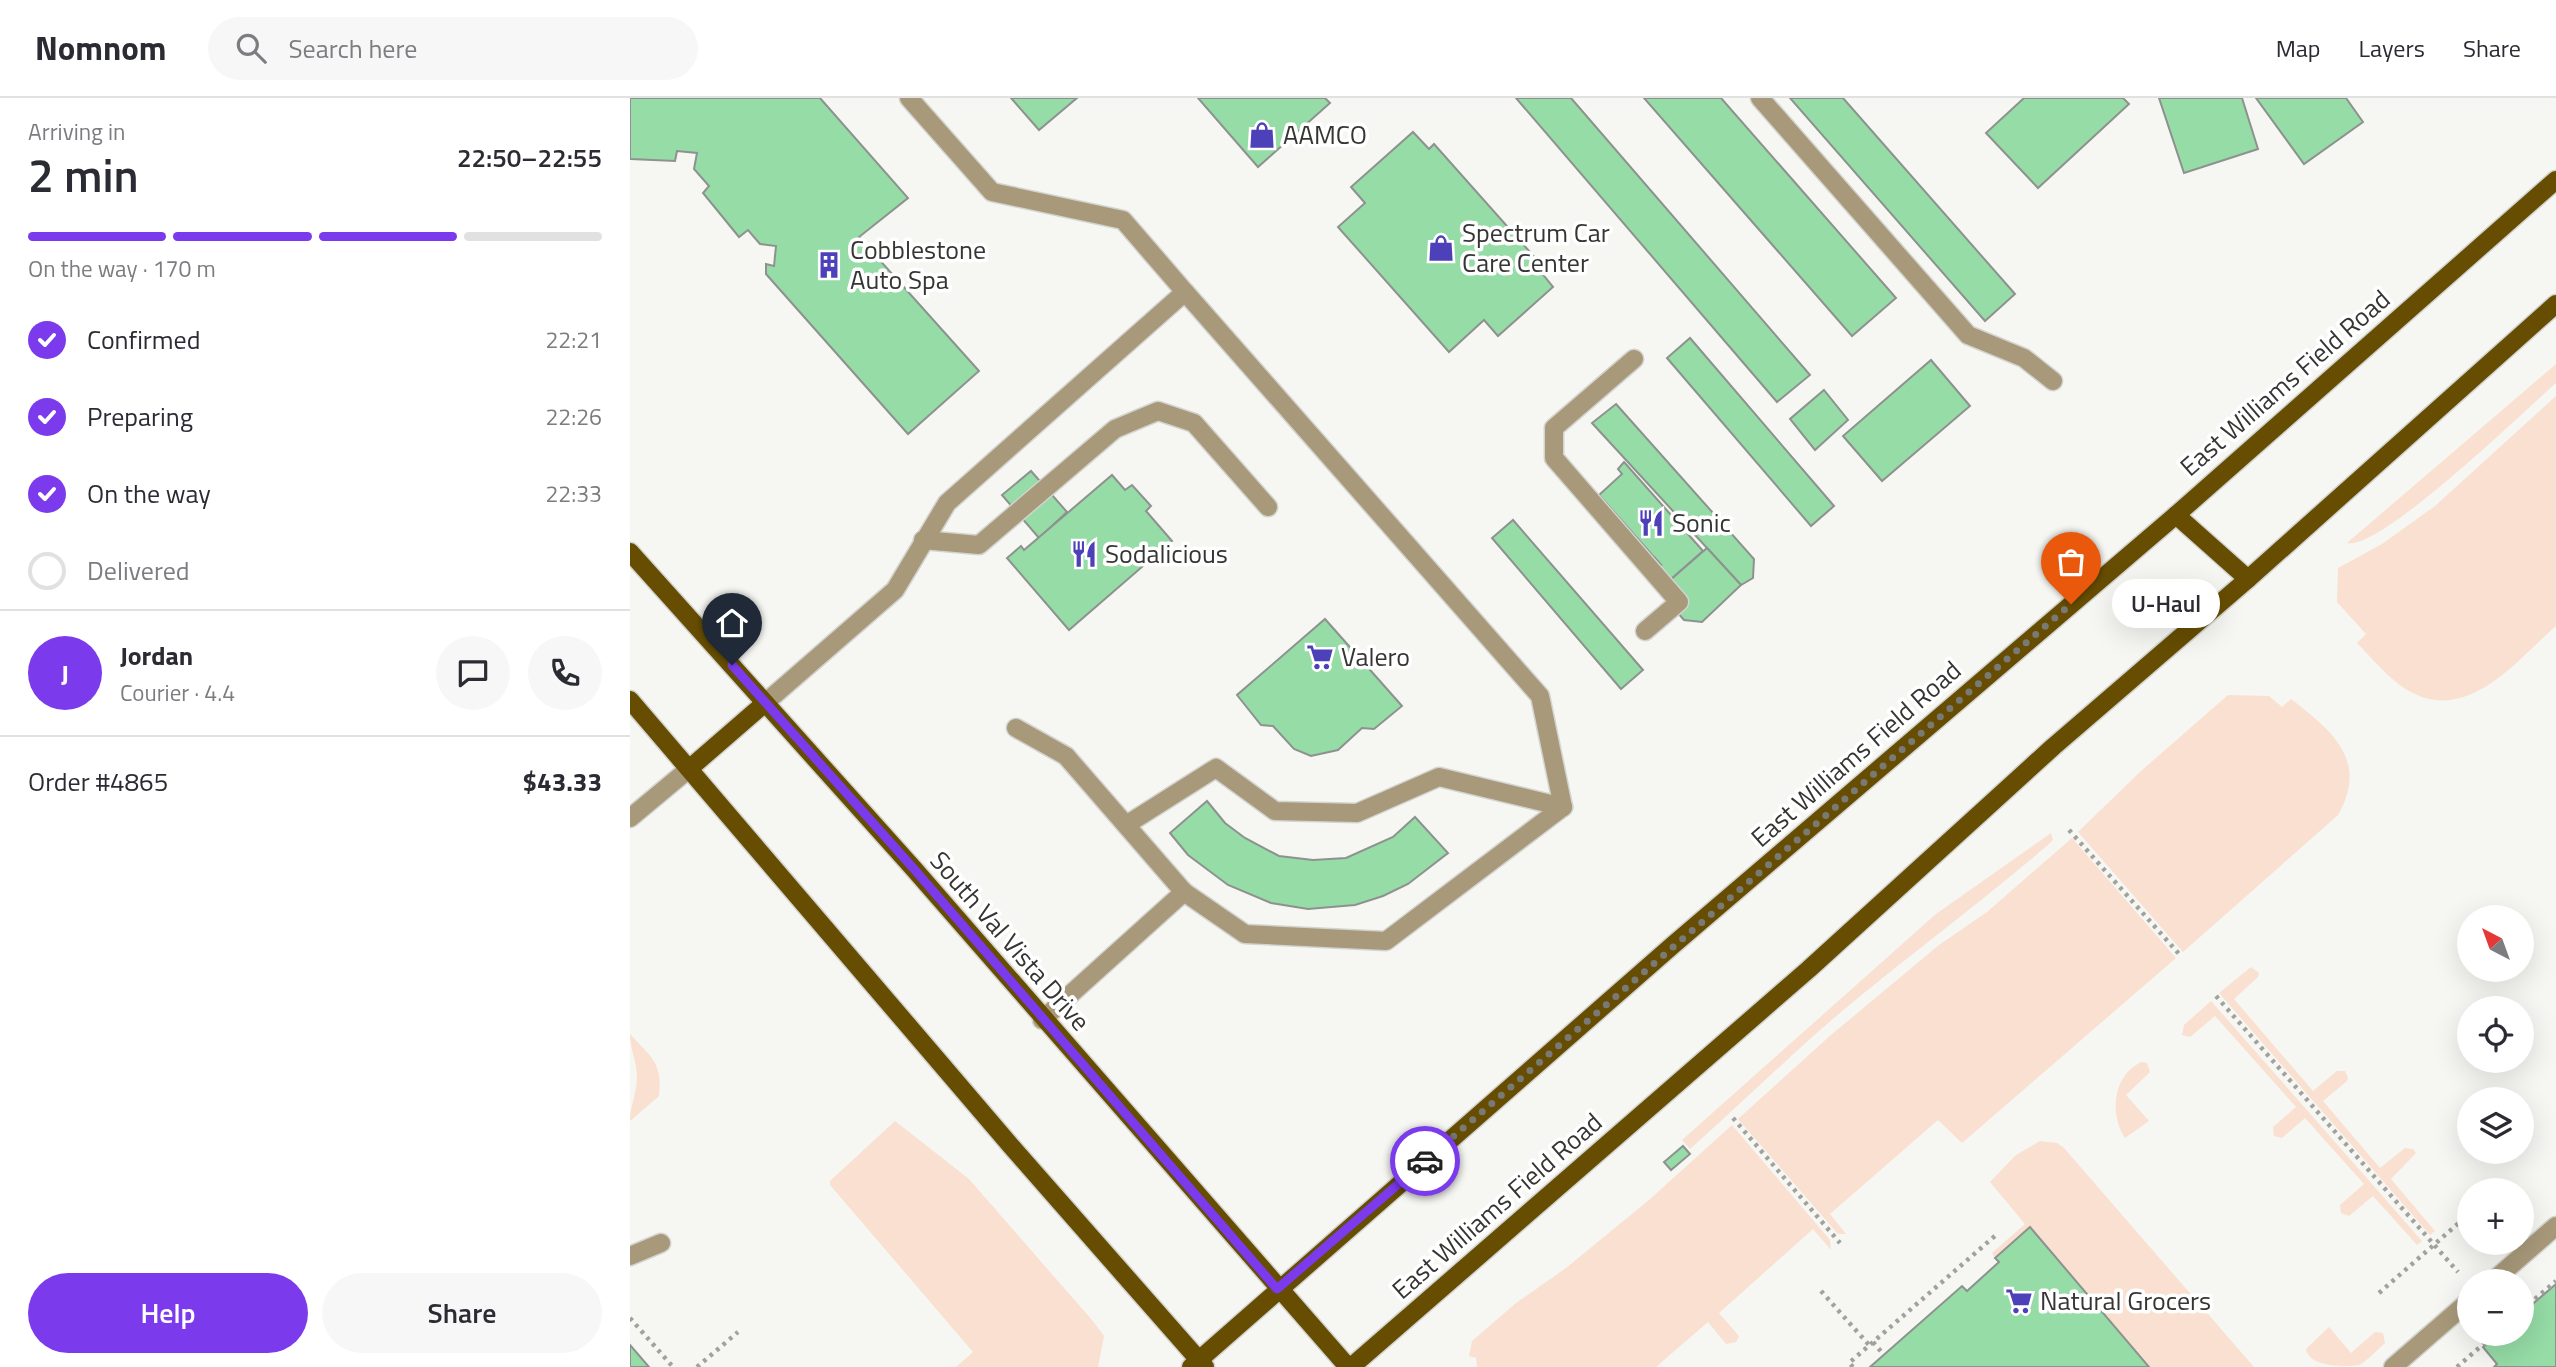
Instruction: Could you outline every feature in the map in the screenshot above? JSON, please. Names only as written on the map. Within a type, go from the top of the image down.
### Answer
[{"type":"main road","name":"East Williams Field Road","points":[[1198,1365],[1277,1289],[1673,945],[2176,515],[2556,180]]},
{"type":"main road","name":"East Williams Field Road","points":[[1349,1367],[1809,969],[2053,747],[2248,579],[2556,304]]},
{"type":"main road","points":[[2176,515],[2248,579]]},
{"type":"main road","name":"South Val Vista Drive","points":[[630,552],[1277,1289],[1349,1367]]},
{"type":"main road","points":[[630,700],[1198,1365]]},
{"type":"main road","points":[[690,768],[765,703]]},
{"type":"lane","points":[[909,98],[992,191],[1123,220],[1540,696],[1563,807]]},
{"type":"lane","points":[[1760,98],[1968,335],[2024,358],[2053,381]]},
{"type":"lane","points":[[765,703],[895,590],[947,503],[1185,292]]},
{"type":"lane","points":[[1634,359],[1554,428],[1555,458],[1679,601],[1645,631]]},
{"type":"lane","points":[[923,540],[979,545],[1115,429],[1158,411],[1194,423],[1268,507]]},
{"type":"lane","points":[[1016,728],[1066,756],[1184,892],[1245,934],[1386,941],[1563,807]]},
{"type":"lane","points":[[630,818],[690,768]]},
{"type":"lane","points":[[1126,825],[1216,768],[1275,811],[1357,813],[1439,777],[1563,807]]},
{"type":"lane","points":[[1042,1020],[1184,892]]},
{"type":"lane","points":[[2507,1269],[2556,1226]]},
{"type":"lane","points":[[630,1256],[661,1243]]},
{"type":"lane","points":[[2393,1367],[2457,1311]]},
{"type":"path","points":[[2069,830],[2180,955]]},
{"type":"path","points":[[2216,996],[2457,1271]]},
{"type":"path","points":[[1732,1118],[1840,1242]]},
{"type":"path","points":[[2378,1293],[2457,1224]]},
{"type":"path","points":[[1853,1367],[1849,1363],[1996,1235]]},
{"type":"path","points":[[2534,1299],[2556,1280]]},
{"type":"path","points":[[1821,1291],[1884,1355]]},
{"type":"path","points":[[630,1318],[673,1367]]},
{"type":"path","points":[[697,1367],[737,1332]]},
{"type":"path","points":[[2456,1367],[2481,1346]]},
{"type":"shaded area","points":[[2556,364],[2556,383],[2485,448],[2389,525],[2364,540],[2347,543]]},
{"type":"shaded area","points":[[2556,396],[2556,626],[2509,670],[2473,694],[2454,700],[2434,700],[2413,693],[2390,677],[2357,643],[2366,634],[2337,602],[2338,568],[2382,544],[2435,506]]},
{"type":"shaded area","points":[[2228,695],[2269,696],[2282,707],[2291,699],[2306,711],[2342,748],[2350,778],[2347,796],[2338,815],[2183,952],[2078,832],[2141,771]]},
{"type":"shaded area","points":[[2051,833],[2053,840],[2050,843],[1841,1012],[1690,1149],[1682,1140],[1936,914]]},
{"type":"shaded area","points":[[2072,838],[2176,958],[1962,1143],[1938,1120],[1830,1214],[1846,1234],[1838,1234],[1738,1119],[1831,1035],[1939,945],[1987,912]]},
{"type":"shaded area","points":[[2251,967],[2259,973],[2258,977],[2234,999],[2313,1091],[2337,1071],[2345,1071],[2348,1078],[2346,1082],[2323,1101],[2380,1168],[2405,1148],[2413,1149],[2416,1153],[2391,1179],[2435,1231],[2430,1235],[2219,993]]},
{"type":"shaded area","points":[[2211,1001],[2422,1241],[2417,1245],[2373,1196],[2349,1216],[2341,1213],[2340,1205],[2364,1184],[2305,1118],[2282,1138],[2274,1136],[2273,1127],[2296,1107],[2215,1016],[2190,1037],[2182,1035],[2184,1025]]},
{"type":"shaded area","points":[[630,1034],[654,1061],[660,1085],[659,1096],[630,1121],[637,1077]]},
{"type":"shaded area","points":[[2141,1062],[2147,1063],[2150,1072],[2126,1095],[2149,1121],[2125,1138],[2117,1118],[2116,1096],[2124,1076]]},
{"type":"shaded area","points":[[895,1121],[969,1179],[1092,1320],[1104,1336],[1098,1367],[956,1367],[973,1352],[830,1185],[830,1181]]},
{"type":"shaded area","points":[[1732,1125],[1830,1240],[1831,1250],[1813,1229],[1719,1313],[1739,1336],[1736,1342],[1726,1344],[1708,1322],[1656,1367],[1477,1367],[1476,1358],[1469,1356],[1472,1341],[1516,1303],[1566,1268],[1649,1200]]},
{"type":"shaded area","points":[[2040,1141],[2057,1143],[2064,1148],[2254,1367],[2149,1367],[2030,1228],[1995,1258],[1992,1253],[2025,1224],[1990,1182],[2016,1155]]},
{"type":"shaded area","points":[[2329,1327],[2351,1353],[2375,1332],[2383,1333],[2385,1343],[2359,1365],[2336,1366],[2320,1362],[2308,1355],[2306,1349]]},
{"type":"building","name":"Cobblestone Auto Spa","points":[[630,98],[820,98],[908,198],[859,237],[979,371],[908,434],[766,274],[766,264],[774,266],[776,246],[760,244],[748,230],[739,237],[703,193],[709,186],[694,169],[697,153],[677,151],[675,161],[630,159]]},
{"type":"building","points":[[1011,98],[1077,98],[1039,130]]},
{"type":"building","name":"AAMCO","points":[[1198,98],[1325,98],[1330,103],[1258,167]]},
{"type":"building","points":[[1516,98],[1571,98],[1810,375],[1777,402]]},
{"type":"building","points":[[1644,98],[1721,98],[1896,298],[1852,336]]},
{"type":"building","points":[[1790,98],[1843,98],[2015,294],[1985,321]]},
{"type":"building","points":[[2024,98],[2123,98],[2129,104],[2038,188],[1986,133]]},
{"type":"building","points":[[2159,98],[2242,98],[2258,149],[2184,173]]},
{"type":"building","points":[[2256,98],[2346,98],[2363,122],[2304,164]]},
{"type":"building","name":"Spectrum Car Care Center","points":[[1413,132],[1429,149],[1434,144],[1545,269],[1541,272],[1553,287],[1498,336],[1484,320],[1449,352],[1338,227],[1365,203],[1351,187]]},
{"type":"building","points":[[1690,338],[1834,506],[1811,526],[1667,358]]},
{"type":"building","points":[[1931,360],[1970,406],[1882,481],[1843,436]]},
{"type":"building","points":[[1824,390],[1848,420],[1815,450],[1790,419]]},
{"type":"building","points":[[1616,404],[1754,559],[1753,578],[1741,585],[1592,423]]},
{"type":"building","name":"Sonic","points":[[1624,462],[1703,551],[1669,581],[1658,568],[1661,565],[1599,495],[1622,474],[1618,469]]},
{"type":"building","points":[[1031,471],[1067,512],[1039,538],[1002,495]]},
{"type":"building","name":"Sodalicious","points":[[1112,475],[1125,490],[1132,485],[1151,506],[1146,511],[1172,541],[1069,630],[1007,558],[1021,546],[1024,550]]},
{"type":"building","points":[[1513,520],[1643,670],[1621,689],[1492,538]]},
{"type":"building","points":[[1707,548],[1741,585],[1702,622],[1684,620],[1641,571],[1655,558],[1661,565],[1658,568],[1669,581]]},
{"type":"building","name":"Valero","points":[[1325,619],[1402,706],[1374,729],[1362,728],[1338,750],[1311,756],[1294,749],[1273,726],[1261,725],[1237,695]]},
{"type":"building","points":[[1207,801],[1225,823],[1245,838],[1279,856],[1313,860],[1346,858],[1393,837],[1415,817],[1448,853],[1408,884],[1355,905],[1308,909],[1271,903],[1228,885],[1188,855],[1170,833]]},
{"type":"building","points":[[1683,1146],[1690,1154],[1671,1170],[1664,1162]]},
{"type":"building","name":"Natural Grocers","points":[[2030,1227],[2149,1367],[1870,1367],[1962,1286],[1967,1291],[1999,1262],[1995,1258]]},
{"type":"building","points":[[2556,1284],[2556,1367],[2494,1367],[2497,1364],[2484,1346],[2534,1346],[2534,1303]]},
{"type":"building","points":[[630,1345],[649,1367],[630,1367]]},
{"type":"way so far","points":[[1425,1161],[2071,604]]},
{"type":"place","name":"AAMCO","points":[[1262,135]]},
{"type":"place","name":"Spectrum Car Care Center","points":[[1441,248]]},
{"type":"place","name":"Cobblestone Auto Spa","points":[[829,265]]},
{"type":"place","name":"Sonic","points":[[1651,523]]},
{"type":"place","name":"Sodalicious","points":[[1084,554]]},
{"type":"place","name":"U-Haul","points":[[2071,604]]},
{"type":"place","name":"Valero","points":[[1320,657]]},
{"type":"place","name":"Natural Grocers","points":[[2019,1301]]},
{"type":"route","points":[[732,665],[914,869],[1277,1289],[1425,1161]]}]
